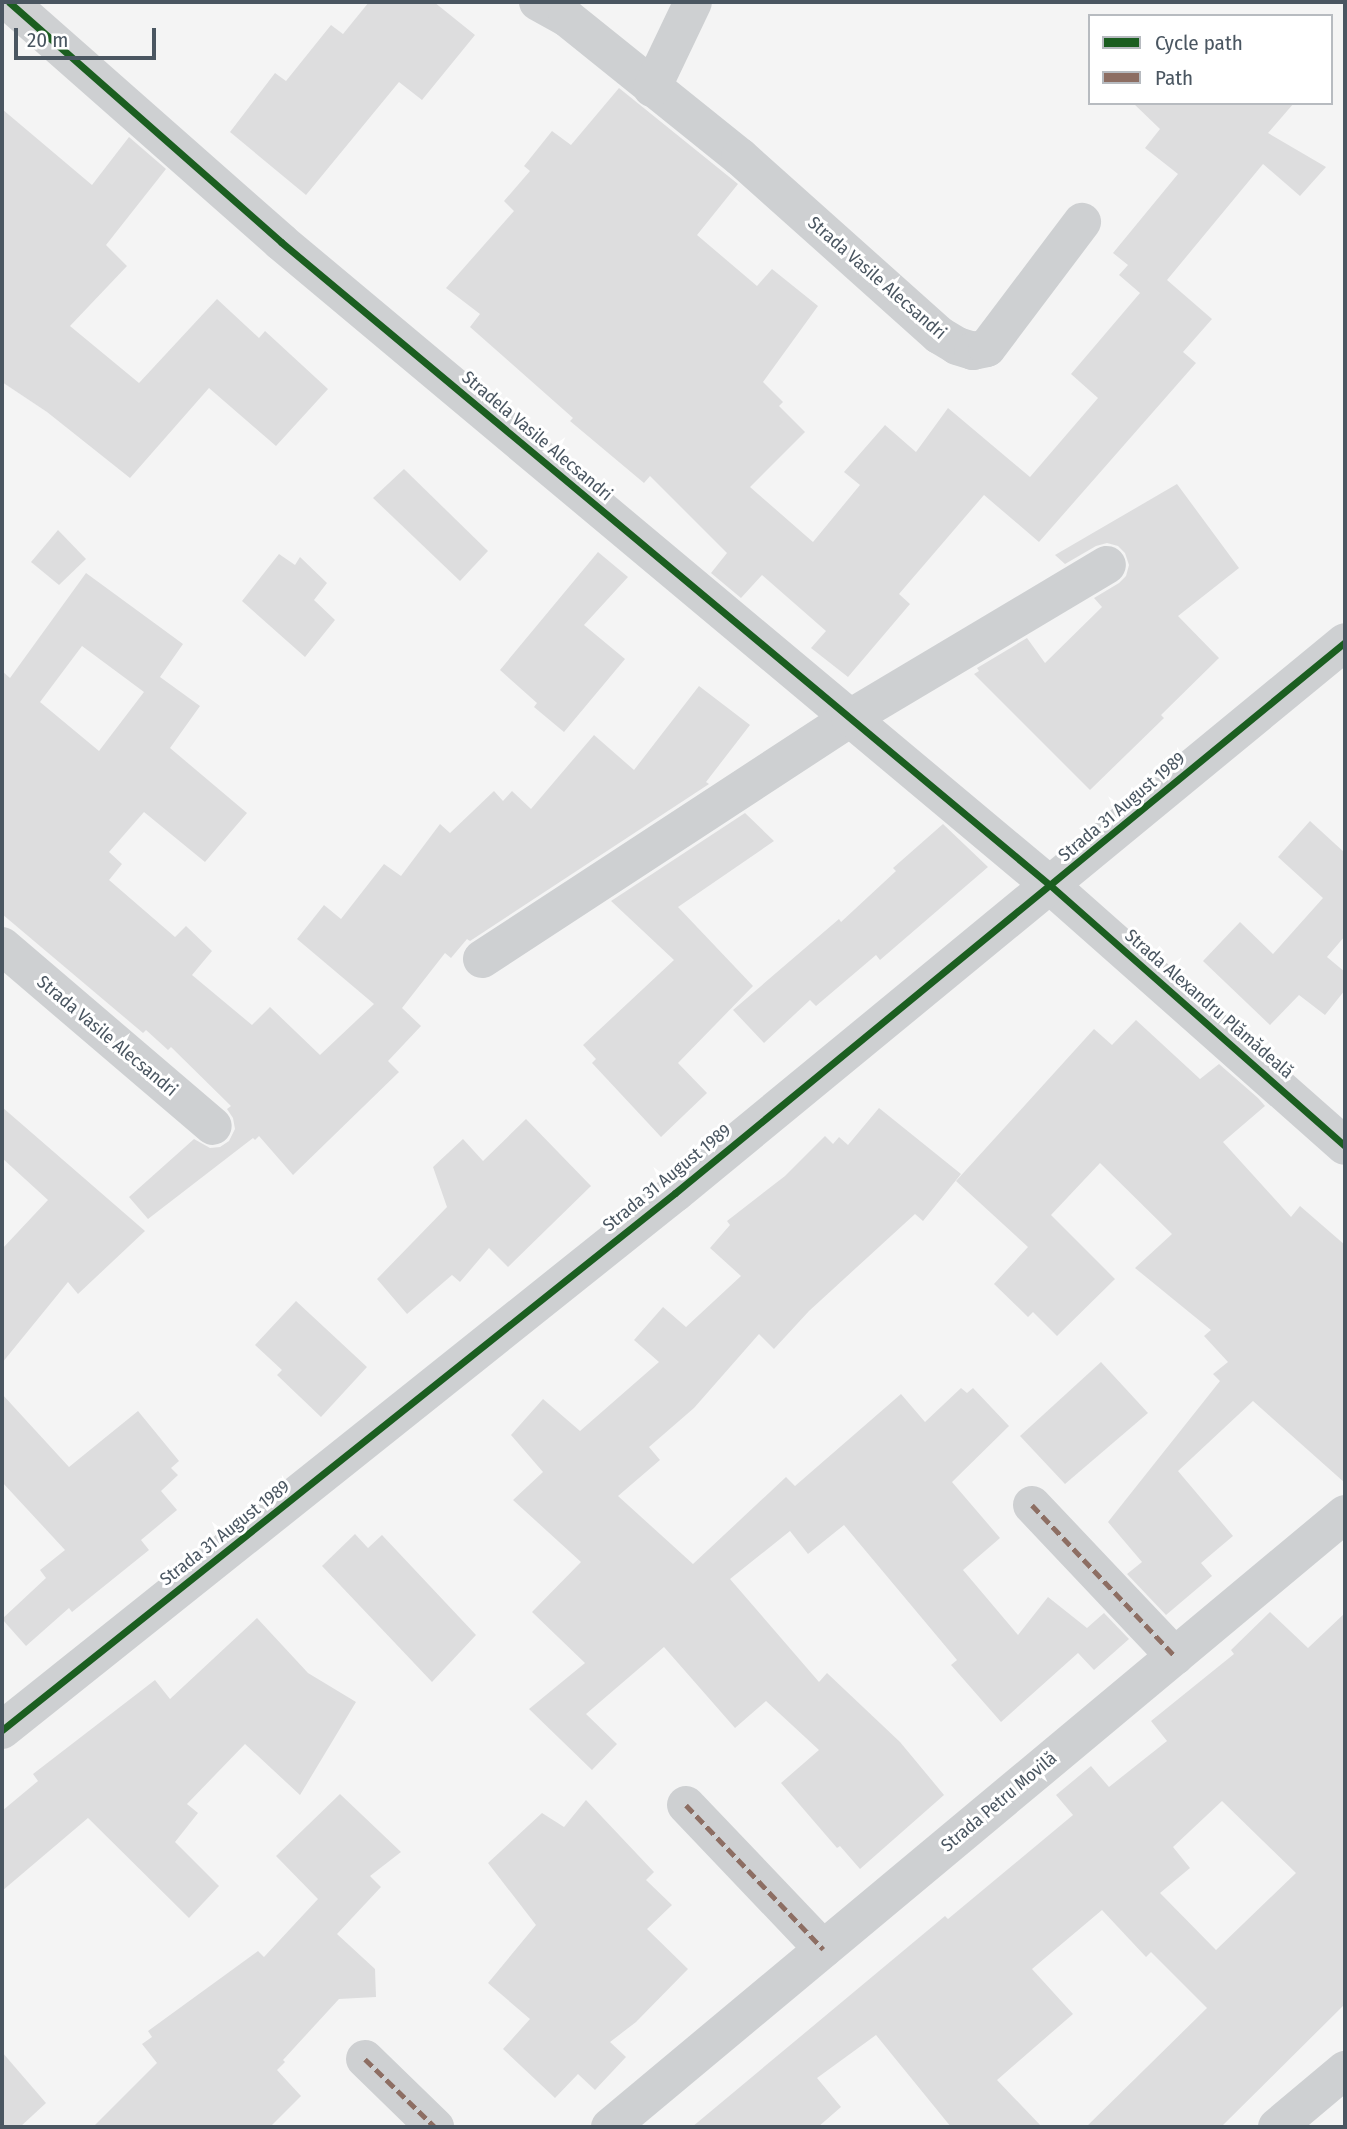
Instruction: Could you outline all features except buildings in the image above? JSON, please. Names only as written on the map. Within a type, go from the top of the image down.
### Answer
[{"type":"street","name":"Stradela Vasile Alecsandri","points":[[9,2],[281,242],[1051,886]]},
{"type":"street","name":"Strada Vasile Alecsandri","points":[[538,2],[568,18],[740,157],[939,335],[957,346],[973,351],[987,348],[1082,222]]},
{"type":"street","points":[[652,88],[693,2]]},
{"type":"street","points":[[482,959],[850,718],[1107,565]]},
{"type":"street","name":"Strada 31 August 1989","points":[[2,1730],[328,1472],[1051,886],[1345,642]]},
{"type":"street","name":"Strada Alexandru Plămădeală","points":[[1051,886],[1345,1146]]},
{"type":"street","name":"Strada Vasile Alecsandri","points":[[2,946],[213,1126]]},
{"type":"street","points":[[1032,1505],[1175,1656]]},
{"type":"street","name":"Strada Petru Movilă","points":[[610,2127],[1345,1514]]},
{"type":"street","points":[[686,1805],[823,1949]]},
{"type":"street","points":[[365,2059],[435,2127]]},
{"type":"street","points":[[1277,2127],[1345,2070]]},
{"type":"marked path","points":[[1032,1505],[1175,1656]]},
{"type":"marked path","points":[[686,1805],[823,1949]]},
{"type":"marked path","points":[[365,2059],[435,2127]]},
{"type":"cycle path","points":[[9,2],[281,242],[1051,886],[1345,1146]]},
{"type":"cycle path","points":[[2,1730],[675,1193],[1345,642]]}]
